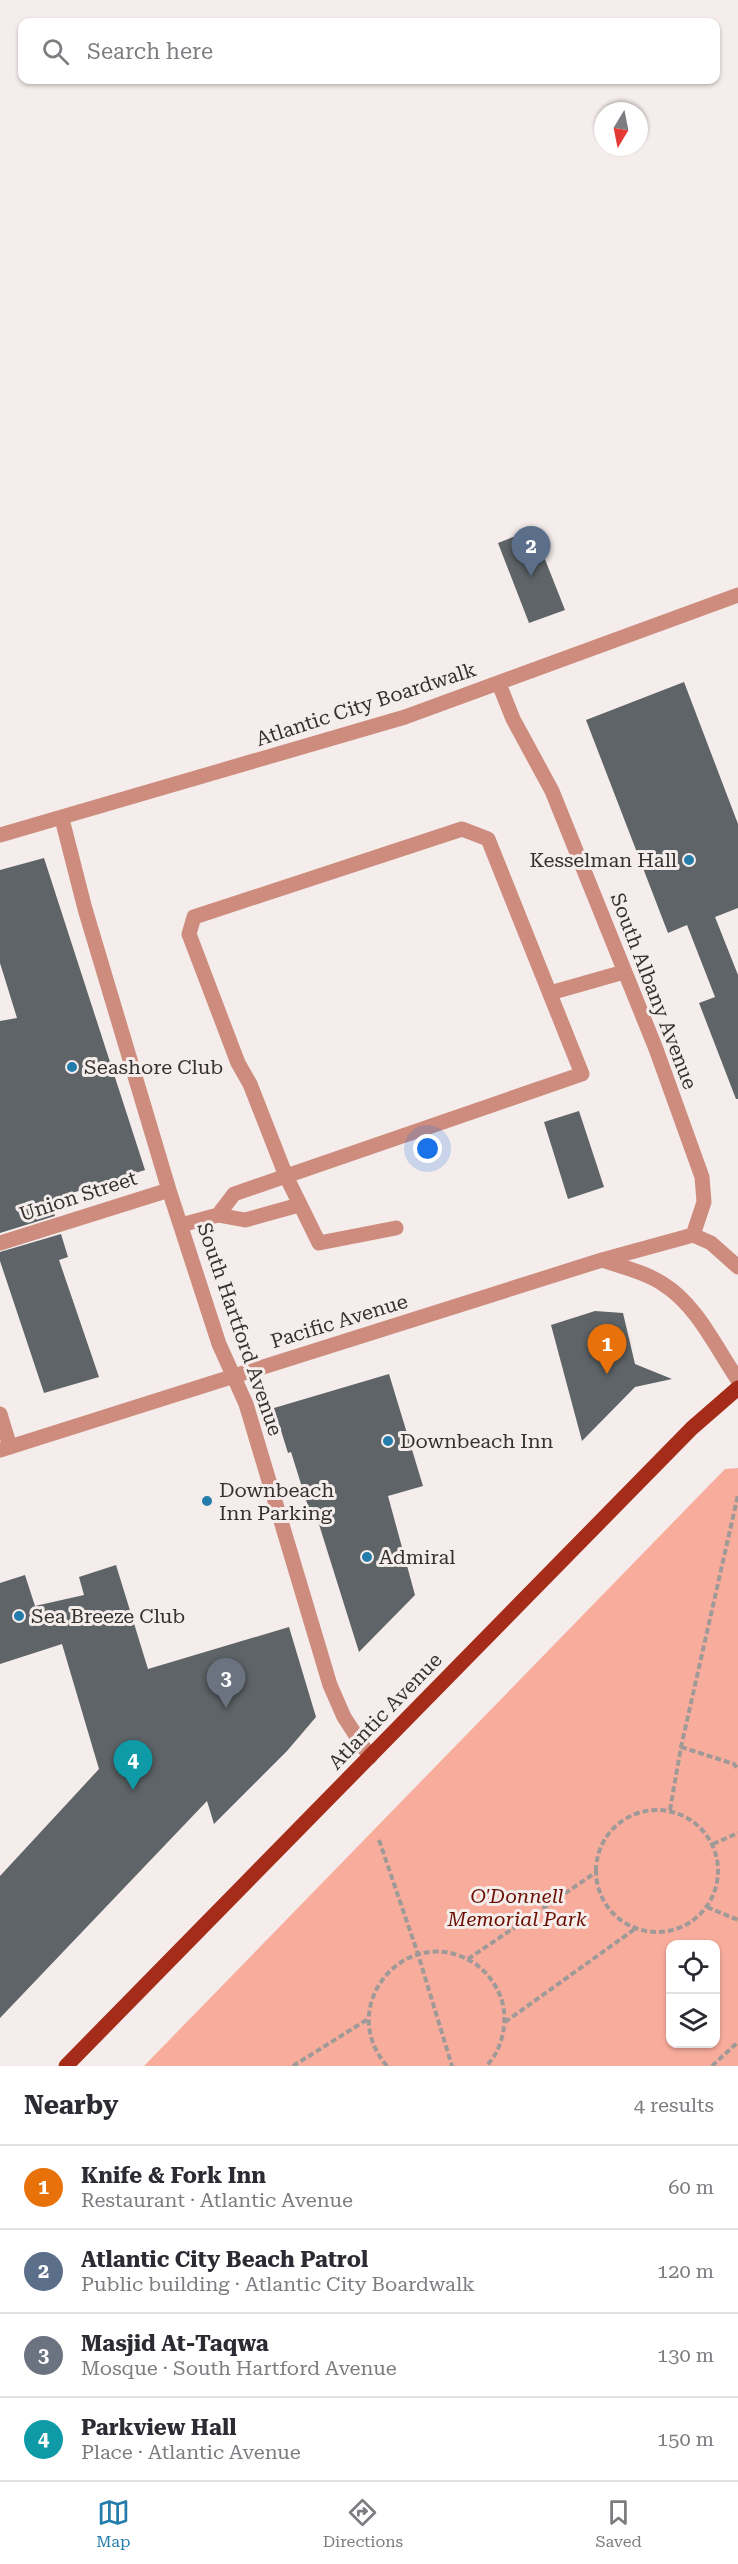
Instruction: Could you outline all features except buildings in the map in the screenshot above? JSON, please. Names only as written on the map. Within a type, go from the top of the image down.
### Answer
[{"type":"main road","name":"Atlantic Avenue","points":[[66,2066],[692,1428],[738,1388]]},
{"type":"street","name":"Atlantic City Boardwalk","points":[[0,835],[62,819],[405,717],[738,596]]},
{"type":"street","name":"South Albany Avenue","points":[[499,684],[513,719],[552,791],[656,1050],[702,1177],[704,1202],[693,1235]]},
{"type":"street","name":"South Hartford Avenue","points":[[62,819],[86,909],[170,1190],[219,1344],[250,1415],[330,1685],[344,1717],[370,1756]]},
{"type":"street","points":[[218,1215],[234,1194],[286,1176],[582,1074],[488,839],[462,830],[194,917],[189,934],[234,1053],[250,1084],[286,1176],[319,1243],[396,1228]]},
{"type":"street","points":[[550,993],[624,972]]},
{"type":"street","name":"Union Street","points":[[0,1243],[170,1190]]},
{"type":"street","points":[[181,1225],[218,1215],[244,1220],[299,1205]]},
{"type":"street","points":[[693,1235],[711,1243],[738,1267]]},
{"type":"street","name":"Pacific Avenue","points":[[5,1449],[602,1260],[693,1235]]},
{"type":"street","points":[[602,1260],[648,1276],[675,1293],[696,1316],[738,1380]]},
{"type":"street","points":[[0,1414],[5,1449]]},
{"type":"path","points":[[670,1810],[681,1747],[738,1495]]},
{"type":"path","points":[[681,1747],[734,1764],[738,1769]]},
{"type":"path","points":[[651,1809],[670,1810],[687,1817],[702,1828],[713,1844],[718,1860],[719,1876],[715,1893],[707,1907],[693,1921],[675,1930],[655,1933],[635,1929],[619,1920],[607,1907],[598,1891],[595,1874],[597,1855],[605,1838],[617,1824],[633,1814],[651,1809]]},
{"type":"path","points":[[713,1844],[738,1833]]},
{"type":"path","points":[[378,1840],[418,1954],[452,2066]]},
{"type":"path","points":[[468,1959],[595,1874]]},
{"type":"path","points":[[707,1907],[738,1920]]},
{"type":"path","points":[[505,2022],[635,1929]]},
{"type":"path","points":[[387,2066],[378,2056],[371,2038],[368,2019],[372,1997],[382,1978],[398,1963],[418,1954],[435,1952],[452,1953],[468,1959],[484,1970],[503,2003],[505,2022],[500,2044],[486,2066]]},
{"type":"path","points":[[292,2066],[368,2019]]},
{"type":"path","points":[[712,2066],[738,2042]]},
{"type":"green space","name":"O'Donnell Memorial Park","points":[[738,1468],[738,2066],[144,2066],[725,1469]]},
{"type":"place","name":"Atlantic City Beach Patrol","points":[[531,576]]},
{"type":"place","name":"Kesselman Hall","points":[[689,860]]},
{"type":"place","name":"Seashore Club","points":[[72,1067]]},
{"type":"place","name":"Knife & Fork Inn","points":[[607,1374]]},
{"type":"place","name":"Downbeach Inn","points":[[388,1441]]},
{"type":"place","name":"Downbeach Inn Parking","points":[[207,1501]]},
{"type":"place","name":"Admiral","points":[[367,1557]]},
{"type":"place","name":"Sea Breeze Club","points":[[19,1616]]},
{"type":"place","name":"Masjid At-Taqwa","points":[[226,1708]]},
{"type":"place","name":"Parkview Hall","points":[[133,1790]]}]
